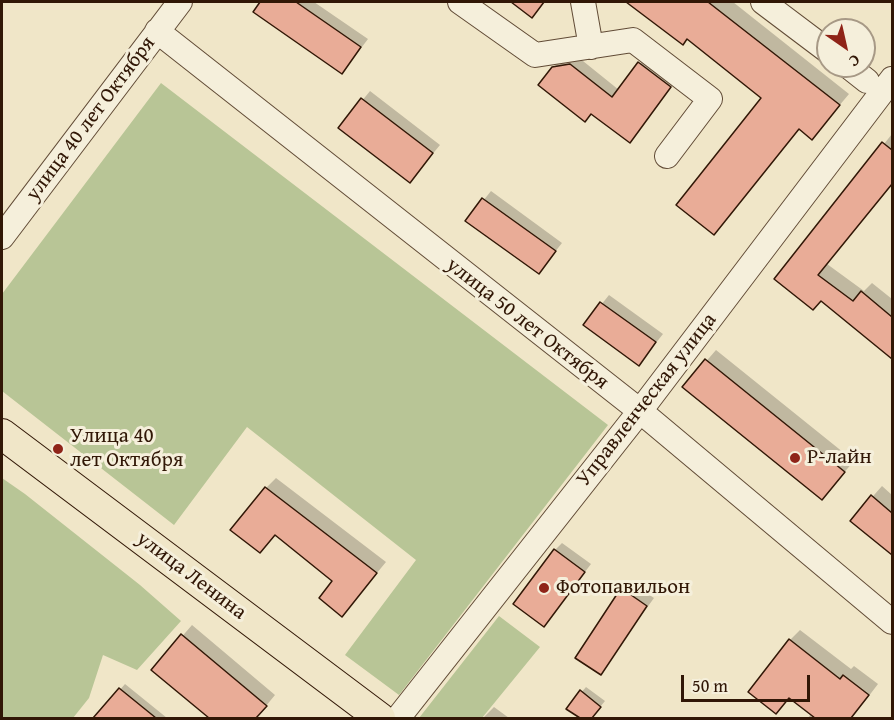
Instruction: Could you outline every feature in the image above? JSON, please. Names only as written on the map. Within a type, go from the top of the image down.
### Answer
[{"type":"main road","name":"улица Ленина","points":[[2,434],[380,718]]},
{"type":"street","name":"улица 40 лет Октября","points":[[2,237],[180,2]]},
{"type":"street","points":[[460,2],[535,55],[633,40],[710,99],[667,156]]},
{"type":"street","points":[[583,2],[591,47]]},
{"type":"street","points":[[763,2],[816,42]]},
{"type":"street","name":"улица 50 лет Октября","points":[[157,31],[640,411],[892,622]]},
{"type":"street","points":[[864,78],[883,92]]},
{"type":"street","name":"Управленческая улица","points":[[398,718],[640,411],[883,92]]},
{"type":"green space","points":[[161,83],[608,425],[399,695],[345,655],[416,560],[247,427],[174,525],[2,391],[2,294]]},
{"type":"green space","points":[[2,478],[140,585],[181,621],[137,670],[103,655],[89,698],[73,718],[2,718]]},
{"type":"green space","points":[[499,616],[540,647],[482,718],[419,718]]},
{"type":"building","points":[[260,2],[296,2],[361,47],[342,74],[253,12]]},
{"type":"building","points":[[511,2],[544,2],[532,18]]},
{"type":"building","points":[[626,2],[708,2],[840,105],[812,140],[799,129],[714,235],[676,205],[761,98],[687,39],[683,45]]},
{"type":"building","points":[[638,62],[671,87],[630,143],[591,114],[585,122],[538,85],[552,67],[570,64],[612,97]]},
{"type":"building","points":[[361,98],[433,153],[410,183],[338,128]]},
{"type":"building","points":[[882,142],[892,150],[892,184],[818,275],[853,301],[861,291],[892,317],[892,359],[821,301],[813,310],[774,279]]},
{"type":"building","points":[[482,198],[556,251],[539,274],[465,221]]},
{"type":"building","points":[[600,302],[656,342],[639,366],[583,325]]},
{"type":"building","points":[[705,359],[845,472],[822,500],[682,387]]},
{"type":"building","points":[[265,487],[377,573],[342,617],[319,598],[332,581],[275,535],[260,553],[230,530]]},
{"type":"building","points":[[871,495],[892,513],[892,555],[850,521]]},
{"type":"building","points":[[554,549],[585,572],[544,627],[513,604]]},
{"type":"building","points":[[621,588],[647,606],[601,675],[575,658]]},
{"type":"building","points":[[181,634],[267,706],[256,718],[209,718],[151,670]]},
{"type":"building","points":[[789,639],[840,679],[843,675],[869,695],[851,718],[815,718],[789,698],[776,714],[748,692]]},
{"type":"building","points":[[119,688],[156,718],[93,718]]},
{"type":"building","points":[[580,690],[601,707],[592,718],[580,718],[566,709]]},
{"type":"place","name":"Улица 40 лет Октября","points":[[58,449]]},
{"type":"place","name":"Р-лайн","points":[[795,458]]},
{"type":"place","name":"Фотопавильон","points":[[544,588]]}]
